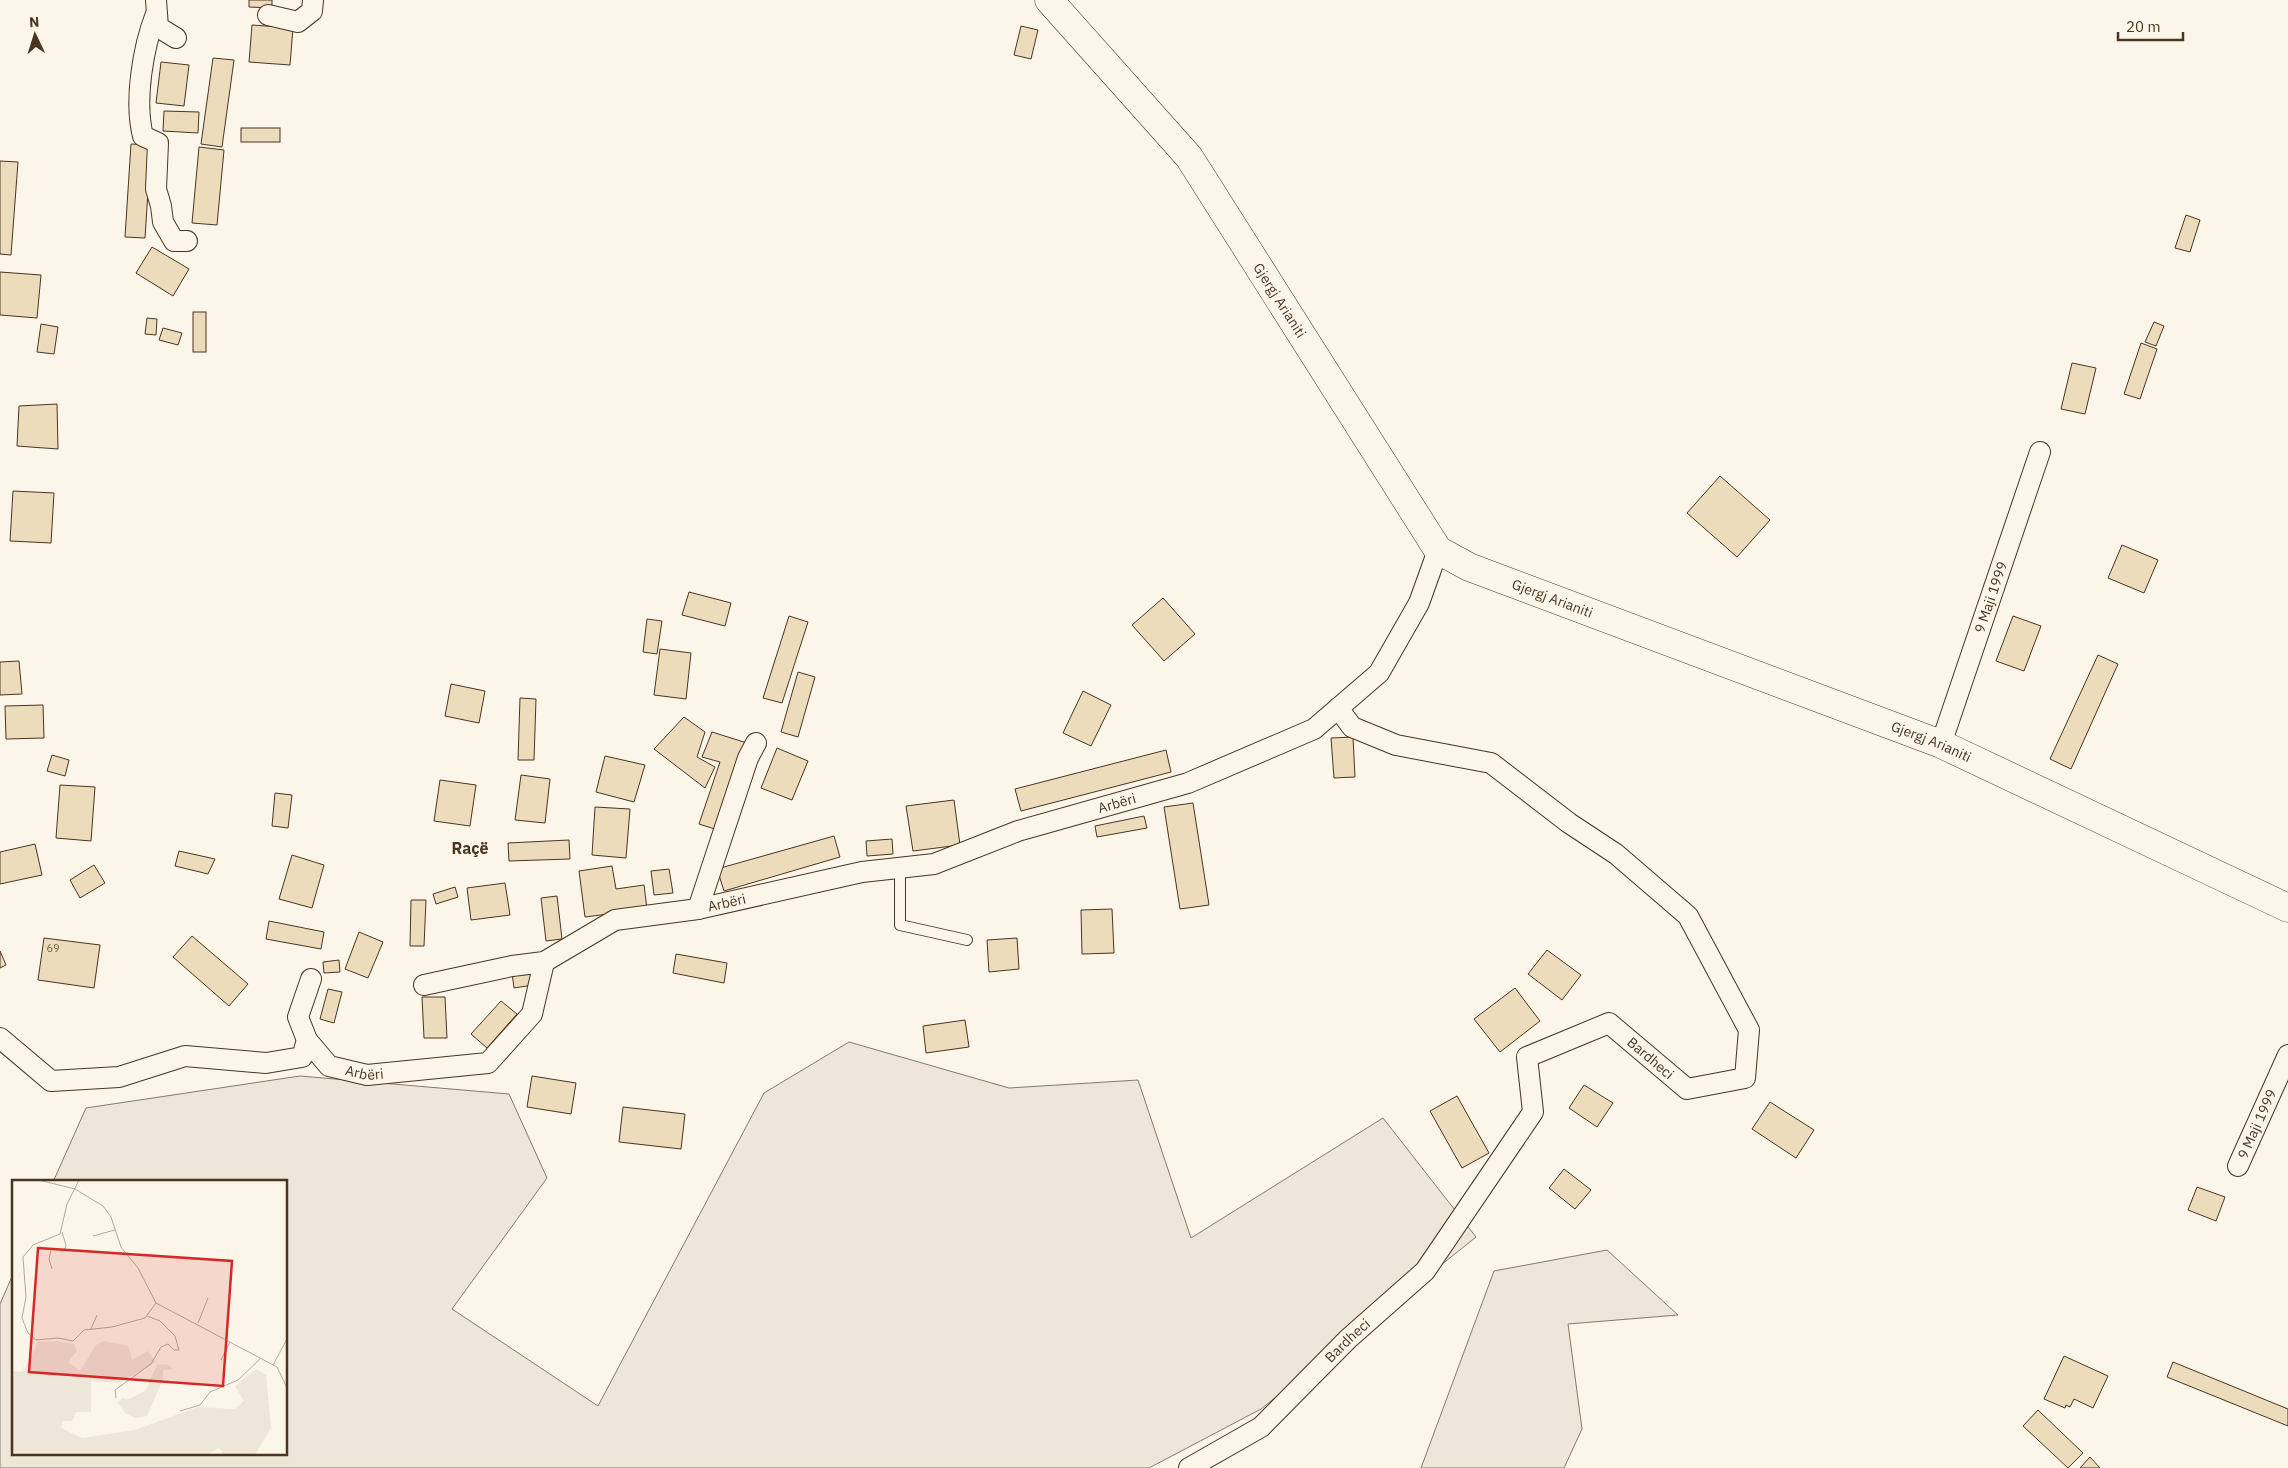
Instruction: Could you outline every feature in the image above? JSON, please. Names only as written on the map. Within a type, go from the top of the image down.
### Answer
[{"type":"main road","name":"Gjergj Arianiti","points":[[1049,0],[1189,157],[1438,550],[1468,567],[1941,744],[2288,908]]},
{"type":"street","points":[[268,15],[298,22],[312,11],[313,0]]},
{"type":"street","points":[[156,7],[158,27],[176,38]]},
{"type":"street","points":[[156,7],[148,35],[138,103],[139,122],[143,136],[158,144],[156,189],[162,206],[163,222],[174,241],[187,241]]},
{"type":"street","name":"9 Maji 1999","points":[[1941,744],[2040,452]]},
{"type":"street","name":"Arbëri","points":[[311,979],[298,1017],[307,1040],[329,1066],[367,1075],[488,1063],[532,1014],[544,962],[615,920],[698,909],[862,872],[934,864],[1018,831],[1188,783],[1314,729],[1379,673],[1419,603],[1438,550]]},
{"type":"street","name":"Bardheci","points":[[1189,1468],[1261,1427],[1348,1340],[1425,1271],[1532,1112],[1527,1057],[1609,1023],[1687,1089],[1745,1078],[1749,1030],[1688,916],[1616,854],[1570,823],[1491,763],[1396,745],[1352,727],[1338,708]]},
{"type":"street","name":"Arbëri","points":[[698,909],[748,758],[756,743]]},
{"type":"street","points":[[424,985],[512,966],[544,962]]},
{"type":"street","points":[[0,1038],[51,1081],[119,1077],[186,1056],[266,1064],[302,1057],[307,1040]]},
{"type":"street","name":"9 Maji 1999","points":[[2238,1166],[2288,1055]]},
{"type":"lane","points":[[900,868],[900,925],[967,940]]},
{"type":"shaded area","points":[[849,1042],[1009,1088],[1138,1080],[1191,1238],[1383,1118],[1476,1237],[1261,1409],[1149,1468],[0,1468],[0,1304],[12,1277],[12,1456],[288,1456],[288,1180],[54,1180],[86,1108],[300,1076],[509,1094],[547,1178],[452,1309],[598,1406],[764,1093]]},
{"type":"shaded area","points":[[1607,1250],[1678,1315],[1568,1324],[1582,1429],[1564,1468],[1421,1468],[1494,1271]]},
{"type":"building","points":[[249,0],[272,0],[272,8],[249,7]]},
{"type":"building","points":[[252,25],[293,28],[290,65],[249,62]]},
{"type":"building","points":[[1021,26],[1038,30],[1031,59],[1014,55]]},
{"type":"building","points":[[213,58],[234,60],[222,147],[201,144]]},
{"type":"building","points":[[161,62],[189,65],[184,106],[156,103]]},
{"type":"building","points":[[164,111],[199,112],[198,133],[163,131]]},
{"type":"building","points":[[241,128],[280,128],[280,142],[241,142]]},
{"type":"building","points":[[131,144],[151,145],[145,238],[125,237]]},
{"type":"building","points":[[199,147],[224,150],[217,225],[192,223]]},
{"type":"building","points":[[0,161],[18,162],[11,255],[0,254]]},
{"type":"building","points":[[2186,215],[2200,220],[2190,252],[2175,248]]},
{"type":"building","points":[[152,247],[189,269],[173,296],[136,273]]},
{"type":"building","points":[[0,272],[41,275],[37,318],[0,315]]},
{"type":"building","points":[[193,312],[206,312],[206,352],[193,352]]},
{"type":"building","points":[[147,318],[157,319],[156,335],[145,334]]},
{"type":"building","points":[[2154,322],[2164,326],[2156,346],[2145,342]]},
{"type":"building","points":[[41,324],[58,327],[54,354],[37,352]]},
{"type":"building","points":[[163,328],[182,333],[178,345],[159,340]]},
{"type":"building","points":[[2141,343],[2157,349],[2140,399],[2124,394]]},
{"type":"building","points":[[2072,363],[2096,368],[2085,414],[2061,409]]},
{"type":"building","points":[[57,404],[58,449],[17,446],[19,406]]},
{"type":"building","points":[[1720,476],[1770,520],[1737,557],[1687,513]]},
{"type":"building","points":[[13,491],[54,493],[51,543],[10,541]]},
{"type":"building","points":[[2122,545],[2158,560],[2144,593],[2108,578]]},
{"type":"building","points":[[689,592],[731,603],[725,626],[682,615]]},
{"type":"building","points":[[1163,598],[1195,634],[1164,661],[1132,625]]},
{"type":"building","points":[[789,616],[808,622],[782,703],[763,698]]},
{"type":"building","points":[[2013,616],[2041,626],[2024,671],[1996,661]]},
{"type":"building","points":[[647,619],[662,621],[657,654],[643,652]]},
{"type":"building","points":[[660,649],[691,653],[686,699],[654,695]]},
{"type":"building","points":[[2098,655],[2118,664],[2071,769],[2050,759]]},
{"type":"building","points":[[19,661],[22,694],[0,695],[0,662]]},
{"type":"building","points":[[798,672],[815,677],[798,737],[781,732]]},
{"type":"building","points":[[451,684],[485,691],[479,723],[445,716]]},
{"type":"building","points":[[1083,691],[1111,705],[1091,746],[1063,733]]},
{"type":"building","points":[[520,698],[536,699],[534,760],[518,760]]},
{"type":"building","points":[[43,705],[44,738],[6,739],[5,706]]},
{"type":"building","points":[[684,717],[705,732],[697,757],[715,767],[705,788],[654,749]]},
{"type":"building","points":[[712,732],[747,743],[718,830],[699,824],[720,762],[702,757]]},
{"type":"building","points":[[1353,737],[1355,777],[1334,778],[1331,738]]},
{"type":"building","points":[[777,748],[808,761],[792,800],[761,788]]},
{"type":"building","points":[[1166,750],[1171,772],[1021,811],[1015,789]]},
{"type":"building","points":[[52,755],[69,760],[65,776],[47,771]]},
{"type":"building","points":[[605,756],[645,765],[634,802],[596,792]]},
{"type":"building","points":[[521,775],[550,779],[545,823],[515,820]]},
{"type":"building","points":[[440,780],[476,785],[470,826],[434,821]]},
{"type":"building","points":[[60,785],[95,787],[91,841],[56,838]]},
{"type":"building","points":[[275,793],[292,795],[288,828],[272,826]]},
{"type":"building","points":[[954,800],[960,845],[913,851],[906,806]]},
{"type":"building","points":[[1193,803],[1209,905],[1180,909],[1164,807]]},
{"type":"building","points":[[595,807],[630,809],[626,858],[592,855]]},
{"type":"building","points":[[1144,816],[1147,828],[1097,837],[1095,826]]},
{"type":"building","points":[[834,836],[840,857],[724,891],[717,869]]},
{"type":"building","points":[[892,839],[893,854],[867,856],[866,841]]},
{"type":"building","points":[[569,840],[570,859],[509,861],[508,843]]},
{"type":"building","points":[[35,844],[42,875],[0,884],[0,852]]},
{"type":"building","points":[[179,851],[215,859],[208,874],[175,866]]},
{"type":"building","points":[[292,855],[324,865],[312,908],[279,899]]},
{"type":"building","points":[[94,865],[105,883],[80,898],[70,880]]},
{"type":"building","points":[[612,866],[616,889],[644,885],[647,909],[585,917],[579,871]]},
{"type":"building","points":[[669,869],[673,893],[654,895],[651,871]]},
{"type":"building","points":[[505,883],[510,915],[471,920],[467,888]]},
{"type":"building","points":[[455,887],[458,897],[436,904],[433,894]]},
{"type":"building","points":[[557,896],[562,939],[546,941],[541,898]]},
{"type":"building","points":[[411,900],[426,900],[424,946],[410,946]]},
{"type":"building","points":[[1112,909],[1114,953],[1082,954],[1081,910]]},
{"type":"building","points":[[269,921],[324,932],[321,949],[266,939]]},
{"type":"building","points":[[359,932],[383,942],[368,978],[345,969]]},
{"type":"building","points":[[192,936],[248,984],[229,1006],[173,957]]},
{"type":"building","points":[[44,938],[100,945],[94,988],[38,980]]},
{"type":"building","points":[[1017,938],[1019,969],[989,972],[987,940]]},
{"type":"building","points":[[1547,950],[1581,975],[1562,1000],[1528,974]]},
{"type":"building","points":[[0,951],[6,965],[0,968]]},
{"type":"building","points":[[676,954],[727,963],[724,983],[673,973]]},
{"type":"building","points":[[339,960],[340,972],[324,973],[323,962]]},
{"type":"building","points":[[530,970],[533,985],[514,988],[512,973]]},
{"type":"building","points":[[1515,988],[1540,1021],[1500,1052],[1474,1019]]},
{"type":"building","points":[[328,989],[342,992],[334,1023],[320,1019]]},
{"type":"building","points":[[422,997],[445,997],[447,1038],[424,1038]]},
{"type":"building","points":[[501,1001],[517,1014],[487,1048],[471,1034]]},
{"type":"building","points":[[965,1020],[969,1047],[926,1053],[923,1026]]},
{"type":"building","points":[[532,1076],[576,1083],[571,1114],[527,1107]]},
{"type":"building","points":[[1584,1085],[1613,1103],[1597,1127],[1569,1108]]},
{"type":"building","points":[[1457,1096],[1489,1153],[1462,1168],[1430,1111]]},
{"type":"building","points":[[1770,1102],[1814,1130],[1796,1158],[1752,1129]]},
{"type":"building","points":[[623,1107],[685,1114],[681,1149],[619,1142]]},
{"type":"building","points":[[1564,1169],[1591,1190],[1575,1209],[1549,1188]]},
{"type":"building","points":[[2197,1187],[2225,1197],[2216,1221],[2188,1210]]},
{"type":"building","points":[[2064,1356],[2108,1376],[2093,1408],[2074,1399],[2070,1407],[2066,1405],[2065,1408],[2044,1399]]},
{"type":"building","points":[[2173,1362],[2288,1409],[2288,1426],[2167,1377]]},
{"type":"building","points":[[2038,1410],[2083,1453],[2068,1468],[2023,1426]]},
{"type":"building","points":[[2090,1457],[2100,1468],[2080,1468]]},
{"type":"district","name":"Raçë","points":[[470,848]]}]
